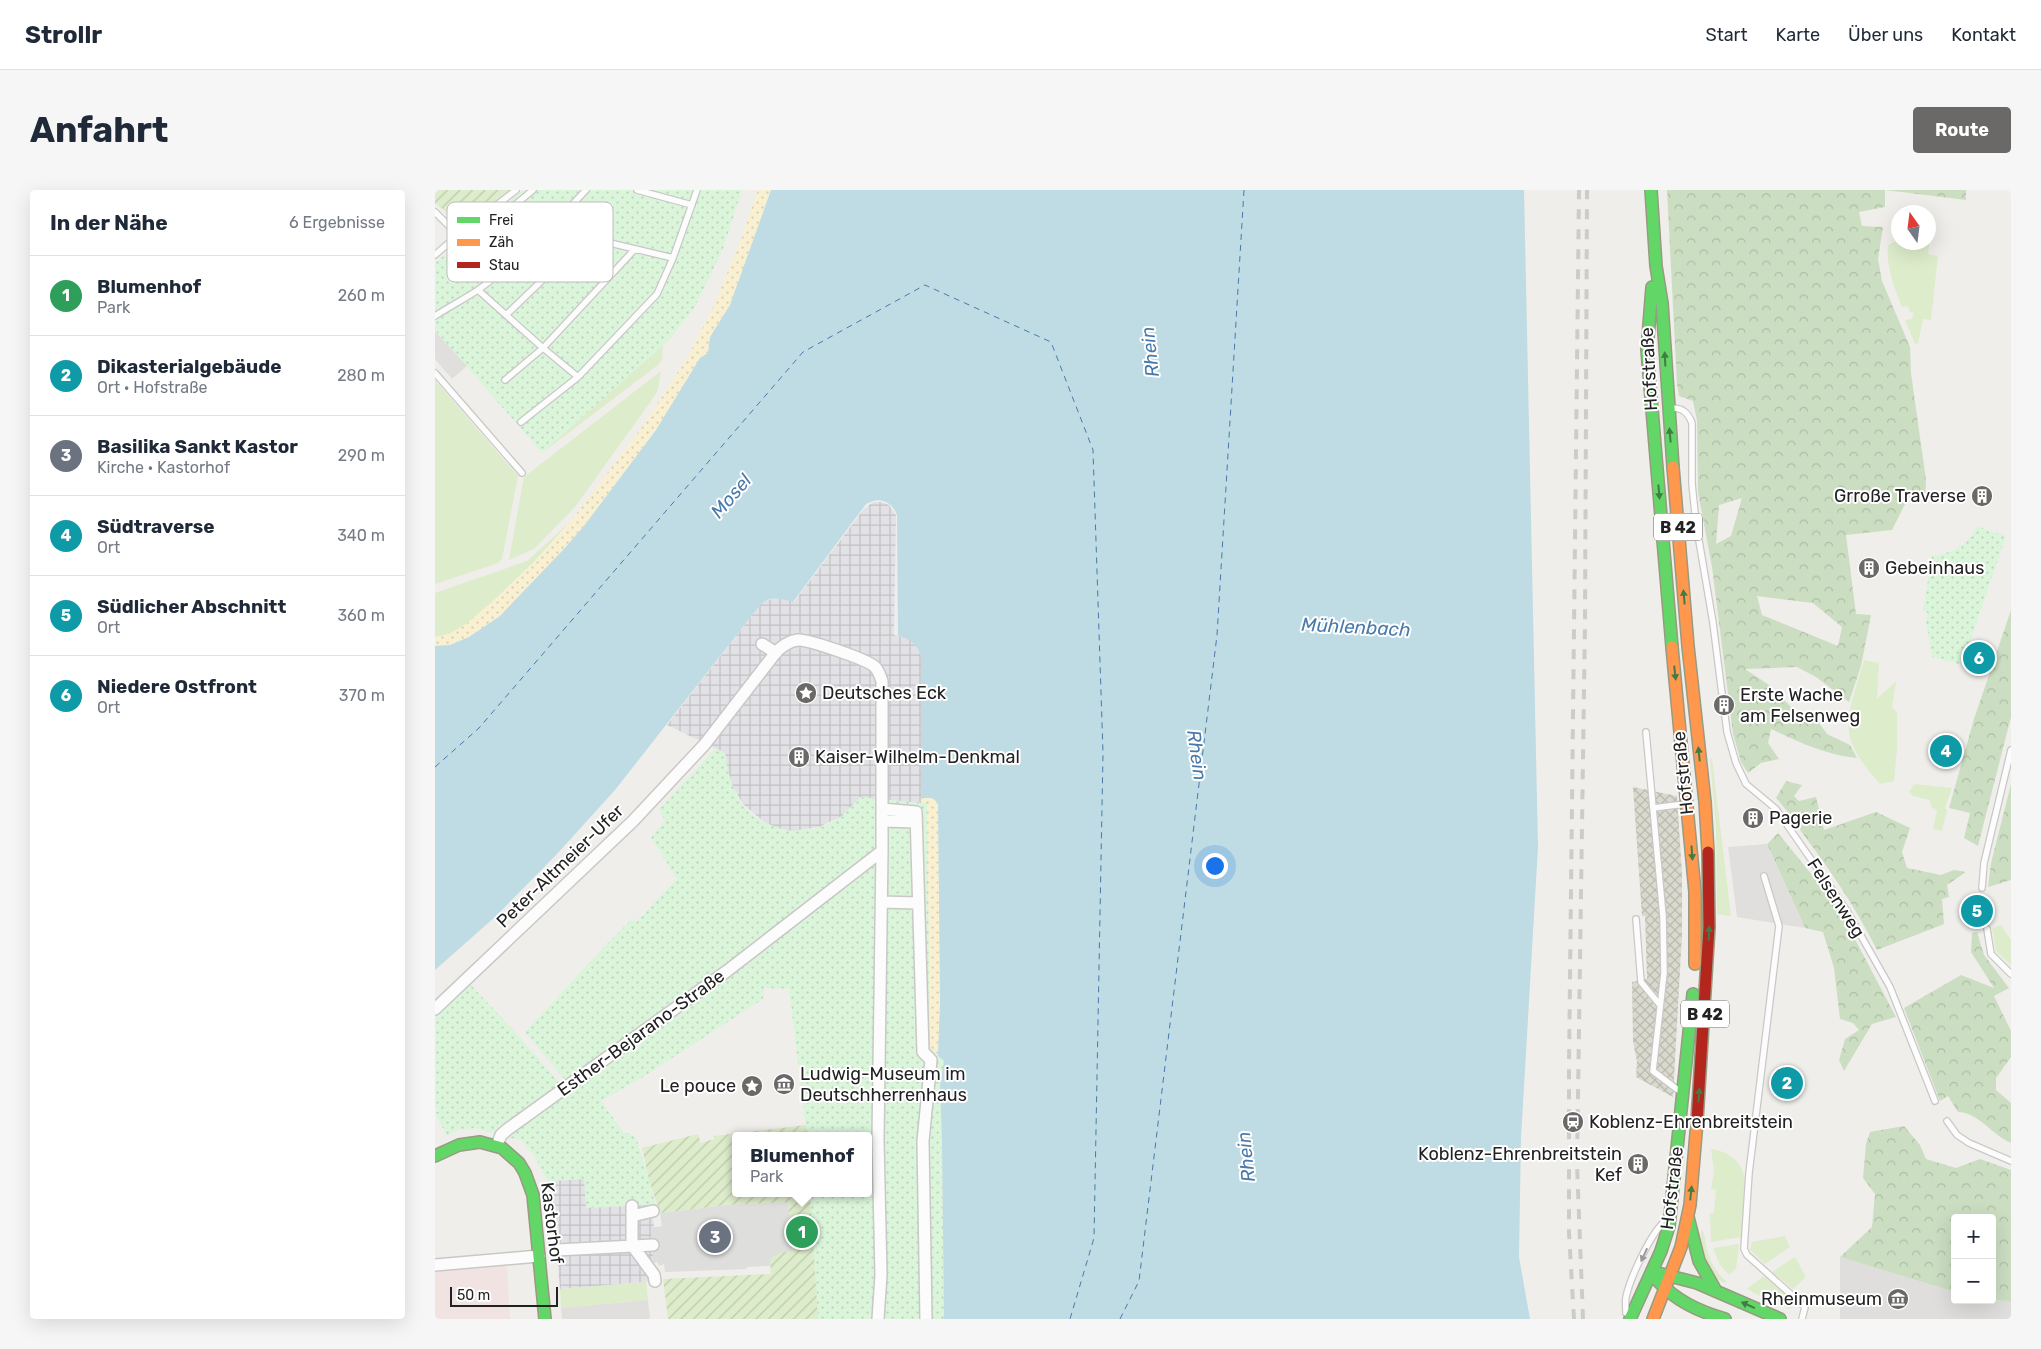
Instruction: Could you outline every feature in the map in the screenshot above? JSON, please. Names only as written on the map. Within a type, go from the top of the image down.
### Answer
[{"type":"main road","name":"Hofstraße","points":[[1651,190],[1656,266],[1662,303],[1668,408],[1687,646],[1705,802],[1708,853],[1709,927],[1703,1055],[1688,1216],[1672,1275]]},
{"type":"main road","name":"Hofstraße","points":[[1651,1272],[1661,1251],[1671,1215],[1693,1004],[1695,949],[1695,892],[1688,804],[1670,625],[1647,350],[1649,315],[1656,266]]},
{"type":"main road","points":[[435,1156],[469,1142],[498,1143]]},
{"type":"main road","name":"Kastorhof","points":[[498,1143],[523,1166],[528,1175],[533,1195],[545,1319]]},
{"type":"main road","points":[[1688,1216],[1699,1261],[1716,1291]]},
{"type":"main road","points":[[1651,1272],[1672,1275],[1716,1291],[1780,1319]]},
{"type":"main road","points":[[1651,1272],[1665,1290],[1684,1305],[1725,1319]]},
{"type":"main road","name":"B 42","points":[[1630,1319],[1651,1272]]},
{"type":"main road","name":"B 42","points":[[1653,1319],[1672,1275]]},
{"type":"main road","points":[[1687,1318],[1704,1313]]},
{"type":"street","points":[[762,644],[776,653],[791,642],[806,640],[871,664],[879,673],[881,684],[882,851],[878,1141],[881,1275],[878,1319]]},
{"type":"street","name":"Peter-Altmeier-Ufer","points":[[435,1008],[633,821],[705,744],[776,653]]},
{"type":"street","points":[[881,684],[893,684]]},
{"type":"street","points":[[882,815],[916,822],[923,1052],[931,1060],[923,1141],[926,1319]]},
{"type":"street","name":"Esther-Bejarano-Straße","points":[[498,1143],[501,1135],[507,1129],[711,982],[882,851]]},
{"type":"street","points":[[881,902],[917,903]]},
{"type":"street","points":[[653,1211],[632,1211],[632,1245],[655,1275],[655,1281]]},
{"type":"street","name":"Kastorhof","points":[[557,1250],[653,1245]]},
{"type":"street","points":[[435,1265],[539,1256]]},
{"type":"lane","points":[[501,202],[516,190]]},
{"type":"lane","points":[[518,202],[533,190]]},
{"type":"lane","points":[[575,202],[586,190]]},
{"type":"lane","points":[[637,190],[692,205]]},
{"type":"lane","points":[[521,422],[578,377],[657,294],[673,258],[697,190]]},
{"type":"lane","points":[[435,212],[447,224]]},
{"type":"lane","points":[[435,255],[447,245]]},
{"type":"lane","points":[[613,245],[673,258]]},
{"type":"lane","points":[[613,273],[635,250]]},
{"type":"lane","points":[[435,316],[488,282]]},
{"type":"lane","points":[[506,315],[540,282]]},
{"type":"lane","points":[[505,380],[543,348],[605,282]]},
{"type":"lane","points":[[478,290],[578,377]]},
{"type":"lane","points":[[435,373],[522,473]]},
{"type":"lane","name":"Felsenweg","points":[[1652,409],[1684,410],[1689,415],[1692,423],[1692,484],[1696,523],[1713,623],[1727,732],[1735,763],[1746,784],[1776,809],[1847,911],[1890,987],[1935,1101]]},
{"type":"lane","points":[[1647,732],[1663,916],[1664,973],[1653,1071],[1683,1094]]},
{"type":"lane","points":[[1982,888],[1984,863],[2011,750]]},
{"type":"lane","points":[[1653,808],[1705,802]]},
{"type":"lane","points":[[1764,876],[1779,926],[1749,1173],[1743,1249],[1747,1255],[1805,1306],[1802,1319]]},
{"type":"lane","points":[[1636,919],[1641,982],[1660,1005]]},
{"type":"lane","points":[[1987,929],[1991,954],[2011,974]]},
{"type":"lane","points":[[1947,1120],[1957,1135],[1969,1143],[2011,1160]]},
{"type":"lane","points":[[1625,1319],[1626,1298],[1633,1278],[1658,1227],[1671,1215]]},
{"type":"shaded area","points":[[435,331],[467,366],[452,379],[435,359]]},
{"type":"shaded area","name":"Deutsches Eck","points":[[873,502],[882,502],[889,505],[896,515],[894,635],[909,639],[914,643],[921,656],[921,803],[860,797],[842,816],[819,827],[793,831],[778,828],[764,822],[743,804],[733,787],[725,753],[667,725],[760,605],[764,601],[778,598],[794,602],[863,510]]},
{"type":"shaded area","points":[[1633,787],[1677,796],[1682,874],[1682,934],[1673,1097],[1636,1077],[1637,1062],[1633,1041],[1632,982],[1647,979],[1645,916],[1642,916]]},
{"type":"shaded area","points":[[1767,844],[1805,928],[1737,917],[1728,847]]},
{"type":"shaded area","points":[[584,1179],[586,1208],[652,1205],[654,1228],[651,1229],[655,1281],[560,1289],[551,1181]]},
{"type":"shaded area","points":[[788,1201],[793,1265],[665,1272],[664,1264],[659,1266],[657,1262],[653,1263],[651,1228],[662,1226],[660,1213],[726,1205]]},
{"type":"shaded area","points":[[1840,1257],[1951,1291],[1951,1304],[1996,1304],[1996,1301],[2011,1301],[2011,1319],[1840,1319]]},
{"type":"shaded area","points":[[503,1263],[507,1267],[510,1319],[435,1319],[435,1269]]},
{"type":"shaded area","points":[[648,1300],[650,1319],[562,1319],[561,1308]]},
{"type":"green space","points":[[435,190],[510,190],[494,202],[447,202],[447,213],[435,203]]},
{"type":"green space","points":[[523,190],[742,190],[723,249],[695,307],[669,340],[542,453],[435,330],[435,263],[447,253],[447,282],[613,282],[613,202],[509,202]]},
{"type":"green space","points":[[1667,190],[1885,190],[1885,207],[1859,212],[1862,226],[1883,227],[1878,259],[1882,281],[1910,347],[1911,373],[1926,480],[1925,502],[1907,500],[1892,530],[1846,535],[1856,614],[1871,615],[1861,666],[1849,702],[1816,677],[1797,667],[1745,669],[1769,685],[1801,717],[1812,713],[1827,734],[1850,745],[1857,758],[1824,751],[1771,729],[1768,743],[1779,759],[1761,763],[1748,773],[1741,762],[1733,734],[1712,567],[1698,492],[1697,421],[1693,401],[1679,396]],"holes":[[[1742,498],[1731,536],[1716,544],[1719,505]],[[1757,596],[1813,603],[1842,627],[1838,646],[1762,615]]]},
{"type":"green space","points":[[1885,190],[1966,190],[1966,200]]},
{"type":"green space","points":[[1891,244],[1891,250],[1929,250],[1928,254],[1938,256],[1931,320],[1923,319],[1918,343],[1915,344],[1905,320],[1912,319],[1914,313],[1910,312],[1908,306],[1902,307],[1889,269],[1888,245]]},
{"type":"green space","points":[[663,345],[662,360],[658,365],[542,453]]},
{"type":"green space","points":[[661,371],[658,389],[654,397],[575,507],[534,549],[509,560],[524,477]]},
{"type":"green space","points":[[435,380],[518,476],[502,559],[498,563],[435,584]]},
{"type":"green space","points":[[571,521],[533,563],[492,602],[466,624],[449,634],[435,637],[435,593],[527,561]]},
{"type":"green space","points":[[1977,526],[2006,536],[1962,665],[1932,657],[1926,622],[1928,613],[1923,611],[1932,556],[1947,553],[1959,547],[1969,538]]},
{"type":"green space","points":[[2011,610],[2011,717],[1978,846],[1964,838],[1970,813],[1949,808],[1974,719]]},
{"type":"green space","points":[[1864,660],[1879,663],[1877,699],[1896,681],[1892,707],[1897,712],[1897,749],[1894,781],[1880,784],[1856,753],[1849,731],[1851,705]]},
{"type":"green space","points":[[715,749],[725,753],[731,779],[742,804],[750,813],[771,825],[796,830],[820,827],[831,823],[860,797],[927,803],[930,1048],[944,1061],[940,1085],[944,1319],[818,1319],[810,1197],[872,1197],[872,1132],[807,1132],[789,989],[764,988],[763,999],[643,1077],[601,1101],[624,1133],[636,1137],[656,1205],[586,1208],[551,1181],[548,1182],[535,1157],[522,1141],[475,1128],[458,1130],[447,1136],[435,1113],[438,1111],[435,1106],[435,1013],[469,983],[559,1082],[564,1079],[525,1032],[618,933],[632,919],[636,922],[677,879],[651,837],[665,821],[659,809]]},
{"type":"green space","points":[[1710,759],[1712,759],[1731,916],[1717,914],[1716,829]]},
{"type":"green space","points":[[1786,781],[1802,785],[1794,796],[1799,801],[1816,797],[1824,830],[1876,812],[1910,828],[1902,852],[1907,868],[1941,875],[1954,870],[1966,872],[1947,885],[1949,897],[1942,899],[1944,924],[1877,950],[1853,906],[1776,798]]},
{"type":"green space","points":[[1914,784],[1952,788],[1945,808],[1947,811],[1942,831],[1933,829],[1937,810],[1931,807],[1930,800],[1913,796],[1909,792]]},
{"type":"green space","points":[[2011,784],[2011,880],[1988,887],[1991,863]]},
{"type":"green space","points":[[1778,833],[1838,907],[1896,1017],[1872,1024],[1844,1071],[1839,1060],[1845,1039],[1859,1030],[1853,1023],[1840,1019],[1834,968],[1823,932],[1805,928],[1767,844]]},
{"type":"green space","points":[[2001,925],[2011,940],[2011,965],[1996,951],[1992,928]]},
{"type":"green space","points":[[1977,932],[1984,955],[2009,988],[1994,996],[2011,1031],[2011,1057],[1996,1078],[1996,1090],[2011,1103],[2011,1143],[1979,1120],[1965,1113],[1958,1112],[1948,1096],[1940,1101],[1904,1008],[1961,975],[1994,988],[1971,952],[1972,933]]},
{"type":"green space","points":[[806,1125],[807,1132],[747,1132]]},
{"type":"green space","points":[[1904,1126],[1920,1145],[1926,1159],[1956,1168],[1980,1159],[2011,1170],[2011,1301],[1996,1300],[1996,1214],[1951,1214],[1951,1291],[1840,1257],[1872,1227],[1875,1194],[1863,1178],[1866,1144],[1870,1132]]},
{"type":"green space","points":[[698,1134],[701,1143],[714,1139],[714,1136],[732,1134],[732,1197],[810,1197],[818,1319],[668,1319],[663,1279],[771,1274],[770,1259],[779,1253],[792,1251],[788,1202],[726,1205],[660,1213],[649,1180],[642,1148]]},
{"type":"green space","points":[[1711,1149],[1726,1153],[1736,1161],[1742,1171],[1745,1182],[1745,1196],[1741,1237],[1711,1242],[1710,1213],[1714,1213],[1716,1190],[1711,1189],[1714,1171]]},
{"type":"green space","points":[[1701,1229],[1705,1236],[1712,1262],[1716,1270],[1726,1281],[1725,1283],[1713,1274],[1705,1260]]},
{"type":"green space","points":[[1785,1236],[1790,1247],[1765,1264],[1750,1250],[1752,1242]]},
{"type":"green space","points":[[1739,1244],[1736,1269],[1729,1275],[1720,1265],[1713,1248]]},
{"type":"green space","points":[[1795,1257],[1806,1277],[1793,1289],[1772,1272]]},
{"type":"green space","points":[[1764,1276],[1791,1299],[1791,1309],[1773,1301],[1774,1296],[1762,1292],[1760,1296],[1747,1289]]},
{"type":"green space","points":[[646,1282],[648,1300],[561,1308],[560,1289]]},
{"type":"sand","points":[[758,190],[771,190],[730,305],[710,337],[708,353],[700,358],[656,430],[584,526],[500,616],[469,637],[450,645],[435,646],[435,637],[449,634],[466,624],[533,563],[571,521],[640,430],[687,358],[712,310],[742,237]]},
{"type":"sand","points":[[921,798],[932,798],[938,803],[940,1003],[938,1056],[930,1048],[927,803],[921,803]]},
{"type":"water","points":[[771,190],[1524,190],[1538,847],[1521,1138],[1519,1257],[1530,1319],[944,1319],[940,1085],[944,1061],[938,1056],[940,1003],[938,803],[932,798],[921,798],[921,656],[913,643],[898,636],[897,515],[892,506],[885,501],[876,500],[866,504],[793,602],[772,599],[760,605],[615,790],[557,854],[495,917],[435,970],[435,646],[450,645],[469,637],[500,616],[584,526],[656,430],[700,358],[708,353],[710,337],[730,305]]},
{"type":"ferry route","points":[[1120,1319],[1139,1281],[1217,635],[1244,190]]},
{"type":"ferry route","points":[[435,767],[479,728],[803,352],[925,285],[1051,342],[1093,450],[1103,753],[1094,1238],[1070,1319]]},
{"type":"railway","points":[[1574,1319],[1569,1233],[1569,1067],[1579,190]]},
{"type":"railway","points":[[1583,1319],[1577,1164],[1585,623],[1587,190]]},
{"type":"traffic: fast","points":[[1651,190],[1656,266],[1662,303],[1673,467]]},
{"type":"traffic: fast","points":[[1652,287],[1647,350],[1672,647]]},
{"type":"traffic: fast","points":[[1630,1319],[1661,1251],[1669,1226],[1693,994]]},
{"type":"traffic: fast","points":[[435,1156],[459,1145],[480,1142],[502,1148],[519,1163],[533,1195],[545,1319]]},
{"type":"traffic: fast","points":[[1688,1217],[1699,1261],[1716,1291]]},
{"type":"traffic: fast","points":[[1658,1273],[1697,1283],[1780,1319]]},
{"type":"traffic: fast","points":[[1657,1280],[1672,1294],[1688,1304],[1725,1319]]},
{"type":"traffic: slow","points":[[1673,467],[1688,646],[1705,802],[1708,852]]},
{"type":"traffic: slow","points":[[1672,647],[1695,892],[1695,964]]},
{"type":"traffic: slow","points":[[1653,1319],[1681,1247],[1690,1205],[1697,1121]]},
{"type":"traffic: jam","points":[[1697,1121],[1709,927],[1708,852]]},
{"type":"place","name":"Grroße Traverse","points":[[1982,496]]},
{"type":"place","name":"Gebeinhaus","points":[[1869,568]]},
{"type":"place","name":"Niedere Ostfront","points":[[1979,658]]},
{"type":"place","name":"Deutsches Eck","points":[[806,693]]},
{"type":"place","name":"Erste Wache am Felsenweg","points":[[1724,705]]},
{"type":"place","name":"Südtraverse","points":[[1946,751]]},
{"type":"place","name":"Kaiser-Wilhelm-Denkmal","points":[[799,757]]},
{"type":"place","name":"Pagerie","points":[[1753,818]]},
{"type":"place","name":"Südlicher Abschnitt","points":[[1977,911]]},
{"type":"place","name":"Dikasterialgebäude","points":[[1787,1083]]},
{"type":"place","name":"Ludwig-Museum im Deutschherrenhaus","points":[[784,1084]]},
{"type":"place","name":"Le pouce","points":[[752,1086]]},
{"type":"place","name":"Koblenz-Ehrenbreitstein","points":[[1573,1122]]},
{"type":"place","name":"Koblenz-Ehrenbreitstein Kef","points":[[1638,1164]]},
{"type":"place","name":"Blumenhof","points":[[802,1232]]},
{"type":"place","name":"Basilika Sankt Kastor","points":[[715,1237]]},
{"type":"place","name":"Rheinmuseum","points":[[1898,1299]]},
{"type":"water label","name":"Rhein","points":[[1150,352]]},
{"type":"water label","name":"Mosel","points":[[731,496]]},
{"type":"water label","name":"Mühlenbach","points":[[1356,627]]},
{"type":"water label","name":"Rhein","points":[[1197,755]]},
{"type":"water label","name":"Rhein","points":[[1246,1157]]}]
